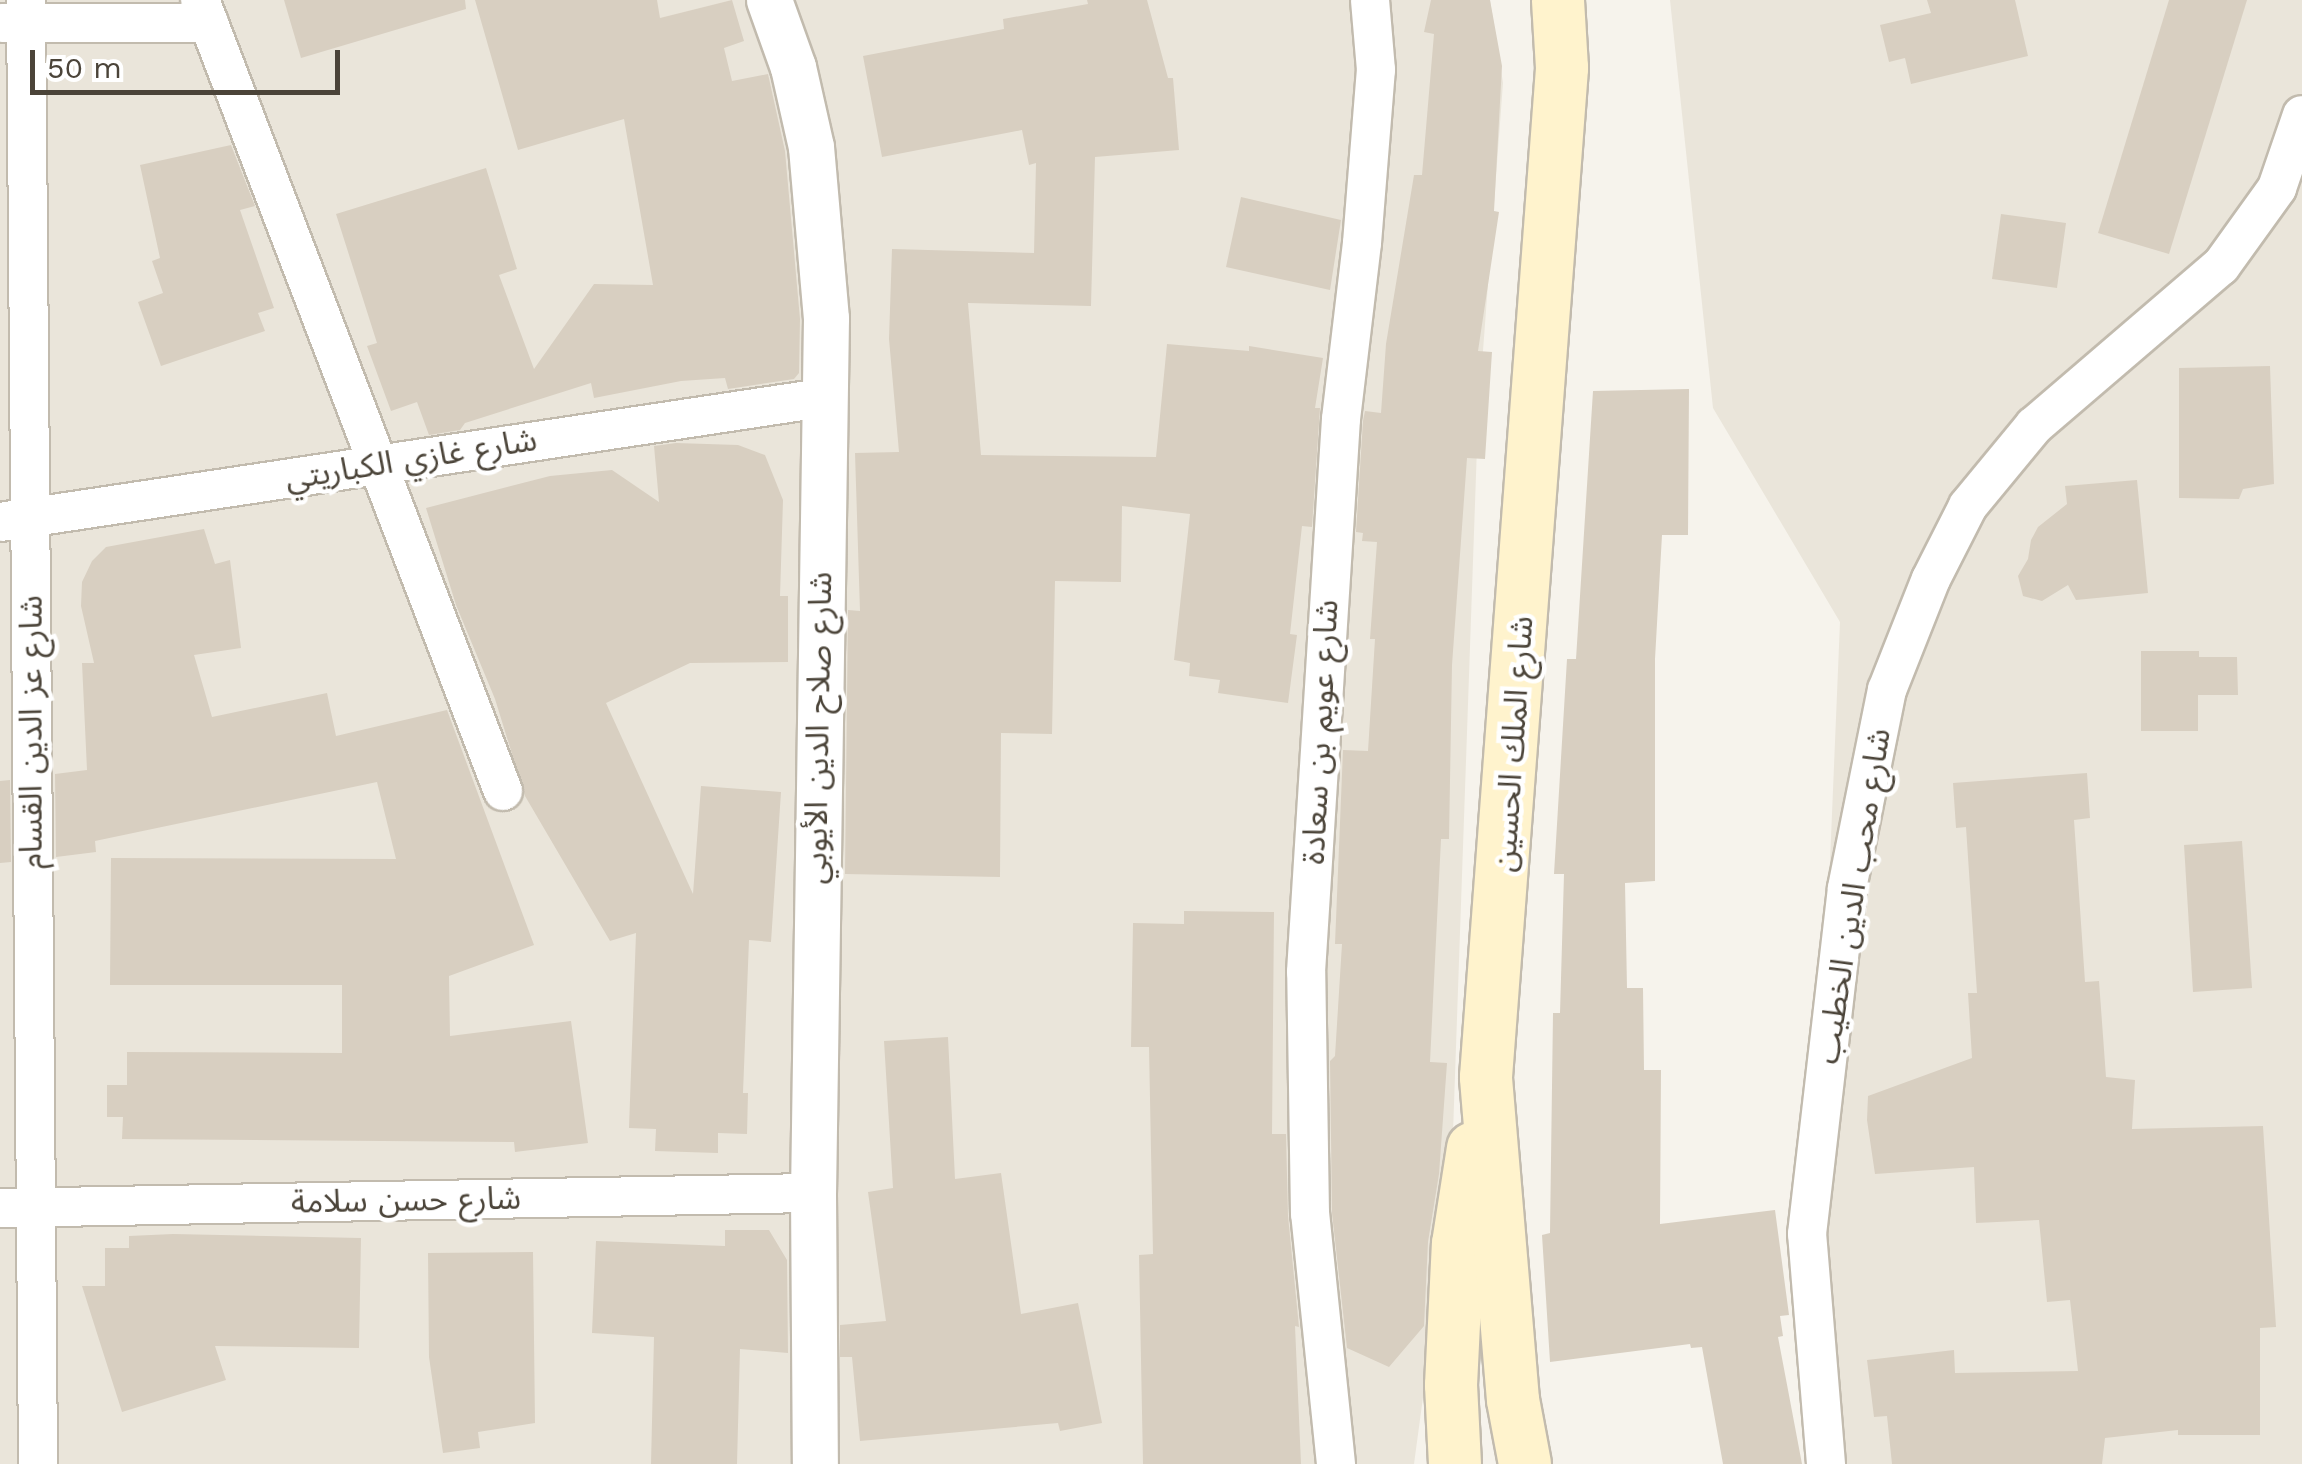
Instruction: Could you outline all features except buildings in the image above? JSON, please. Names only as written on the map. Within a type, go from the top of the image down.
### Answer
[{"type":"main road","name":"شارع الملك الحسين","points":[[1525,1464],[1513,1400],[1486,1077],[1503,896],[1562,68],[1556,8]]},
{"type":"main road","points":[[1455,1464],[1451,1385],[1462,1202],[1486,1077]]},
{"type":"street","name":"شارع صلاح الدين الأيوبي","points":[[769,0],[793,68],[811,146],[826,318],[813,1193],[815,1464]]},
{"type":"street","name":"شارع عويم بن سعادة","points":[[1336,1464],[1310,1214],[1306,972],[1341,419],[1362,244],[1376,70],[1370,0]]},
{"type":"street","points":[[17,15],[204,12],[503,791]]},
{"type":"street","name":"شارع عز الدين القسام","points":[[17,15],[16,1207],[38,1464]]},
{"type":"street","name":"شارع محب الدين الخطيب","points":[[1826,1464],[1807,1234],[1847,888],[1887,690],[1931,580],[1968,506],[2034,426],[2221,266],[2277,188],[2302,115]]},
{"type":"street","name":"شارع غازي الكباريتي","points":[[15,520],[822,398]]},
{"type":"street","name":"شارع حسن سلامة","points":[[16,1207],[813,1193]]},
{"type":"street","points":[[1438,1464],[1451,1385]]},
{"type":"shaded area","points":[[0,0],[1490,0],[1503,83],[1478,418],[1451,1190],[1414,1464],[0,1464]]},
{"type":"shaded area","points":[[1670,0],[2302,0],[2302,1464],[1817,1464],[1807,1413],[1840,622],[1713,408]]}]
